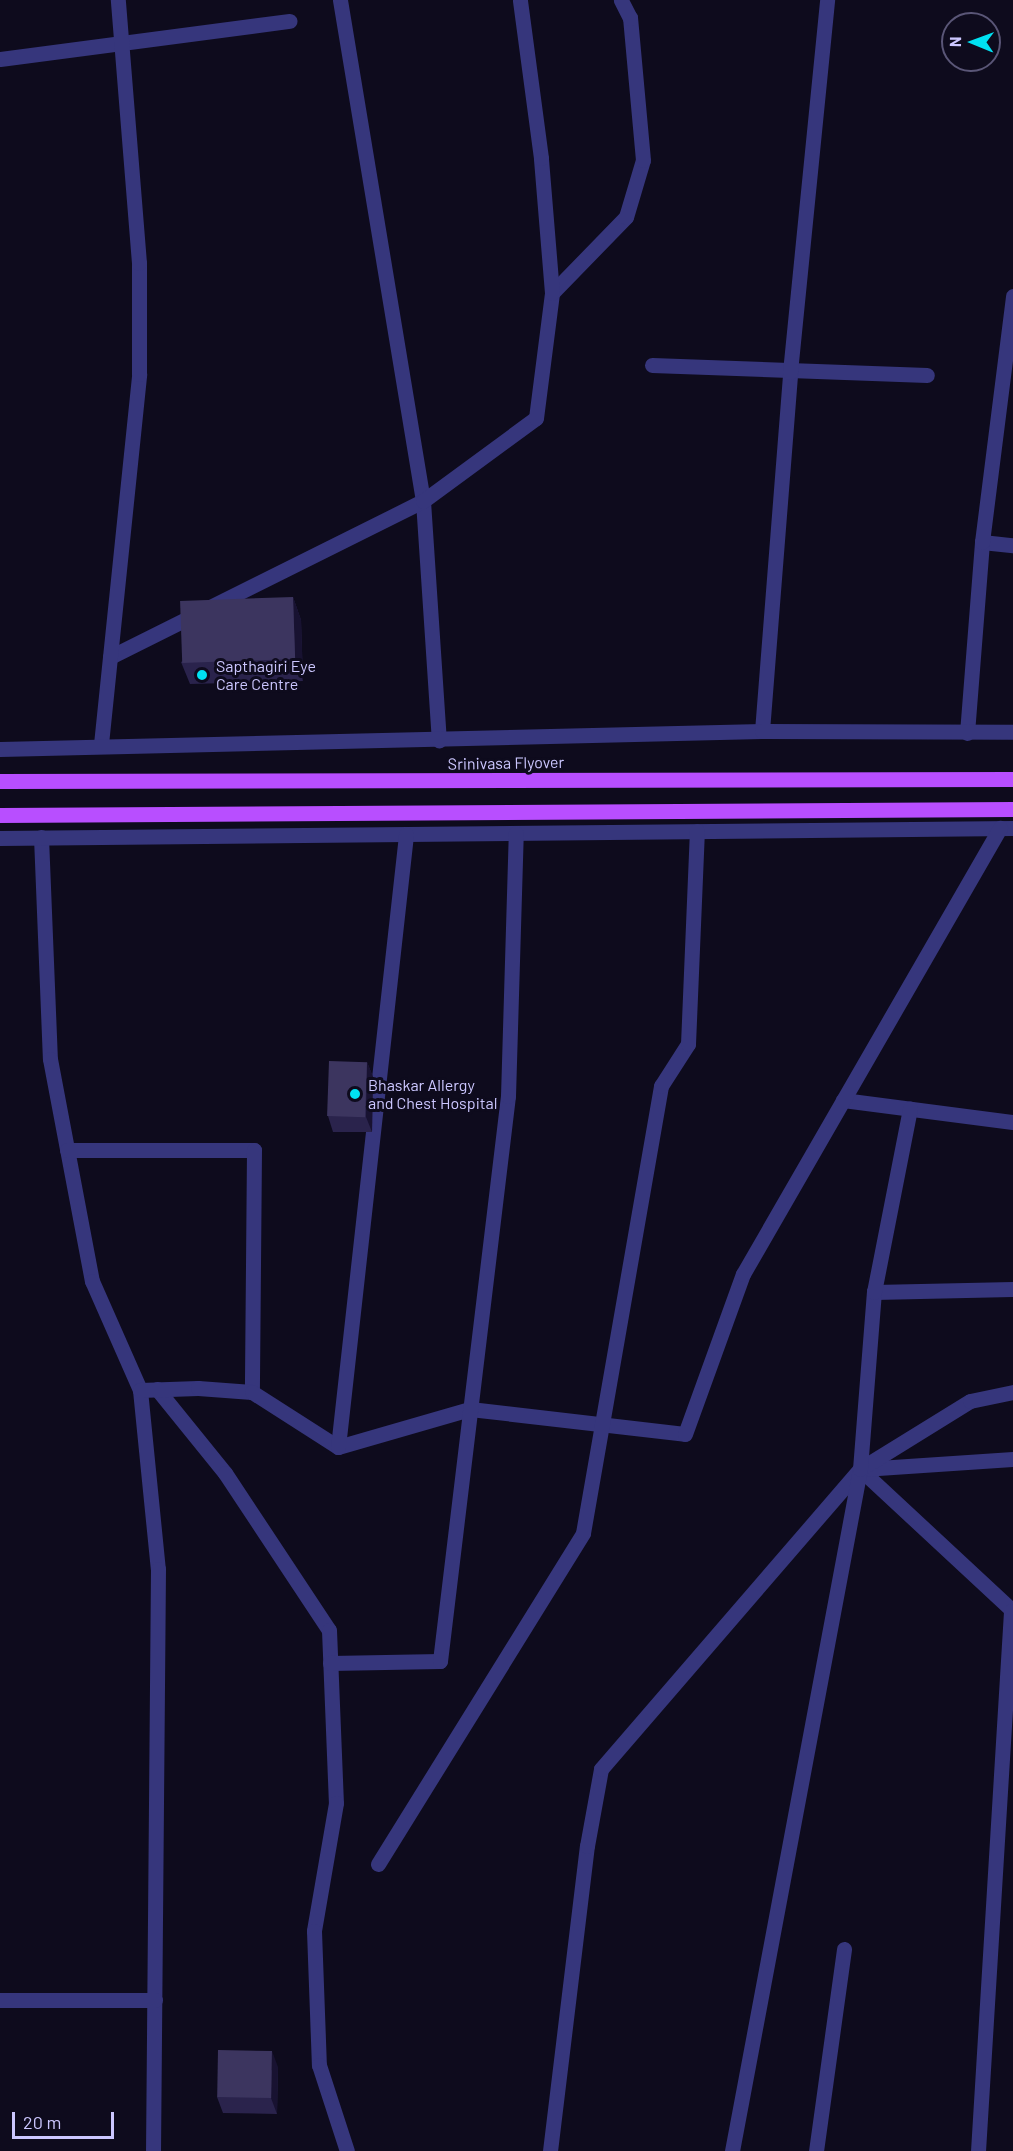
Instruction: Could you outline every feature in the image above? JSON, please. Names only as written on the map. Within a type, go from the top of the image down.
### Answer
[{"type":"main road","name":"Srinivasa Flyover","points":[[0,781],[1013,778]]},
{"type":"main road","points":[[0,815],[1013,809]]},
{"type":"street","points":[[101,744],[139,374],[139,263],[118,0]]},
{"type":"street","points":[[340,0],[423,501],[439,740]]},
{"type":"street","points":[[110,657],[423,501],[536,418],[552,293],[541,158],[520,0]]},
{"type":"street","points":[[552,293],[626,217],[643,160],[630,18],[621,0]]},
{"type":"street","points":[[762,731],[790,372],[827,0]]},
{"type":"street","points":[[0,59],[290,21]]},
{"type":"street","points":[[967,733],[982,542],[1013,296]]},
{"type":"street","points":[[652,365],[790,372],[927,375]]},
{"type":"street","points":[[982,542],[1013,545]]},
{"type":"street","points":[[0,749],[101,744],[439,740],[762,731],[1013,732]]},
{"type":"street","points":[[0,838],[1007,828]]},
{"type":"street","points":[[140,1390],[252,1392],[338,1447],[470,1409],[686,1434],[743,1274],[843,1100],[1007,828]]},
{"type":"street","points":[[378,1864],[583,1533],[661,1086],[688,1044],[697,831]]},
{"type":"street","points":[[330,1663],[440,1661],[508,1096],[516,833]]},
{"type":"street","points":[[338,1447],[406,835]]},
{"type":"street","points":[[40,837],[50,1059],[92,1281],[140,1390],[158,1569],[153,2151]]},
{"type":"street","points":[[843,1100],[1013,1122]]},
{"type":"street","points":[[732,2151],[860,1469],[873,1292],[910,1109]]},
{"type":"street","points":[[67,1150],[254,1150],[252,1392]]},
{"type":"street","points":[[873,1292],[1013,1289]]},
{"type":"street","points":[[158,1389],[225,1473],[329,1630],[336,1803],[314,1931],[319,2065],[347,2151]]},
{"type":"street","points":[[550,2151],[587,1846],[601,1769],[860,1469],[970,1401],[1013,1392]]},
{"type":"street","points":[[860,1469],[1013,1459]]},
{"type":"street","points":[[860,1469],[1012,1611],[1009,1703],[978,2151]]},
{"type":"street","points":[[816,2151],[844,1949]]},
{"type":"street","points":[[0,2000],[155,2000]]},
{"type":"building","points":[[293,597],[295,659],[182,663],[180,601]]},
{"type":"building","points":[[329,1061],[367,1062],[365,1117],[327,1116]]},
{"type":"building","points":[[218,2050],[272,2051],[271,2098],[217,2097]]},
{"type":"place","name":"Sapthagiri Eye Care Centre","points":[[202,675]]},
{"type":"place","name":"Bhaskar Allergy and Chest Hospital","points":[[355,1094]]}]
